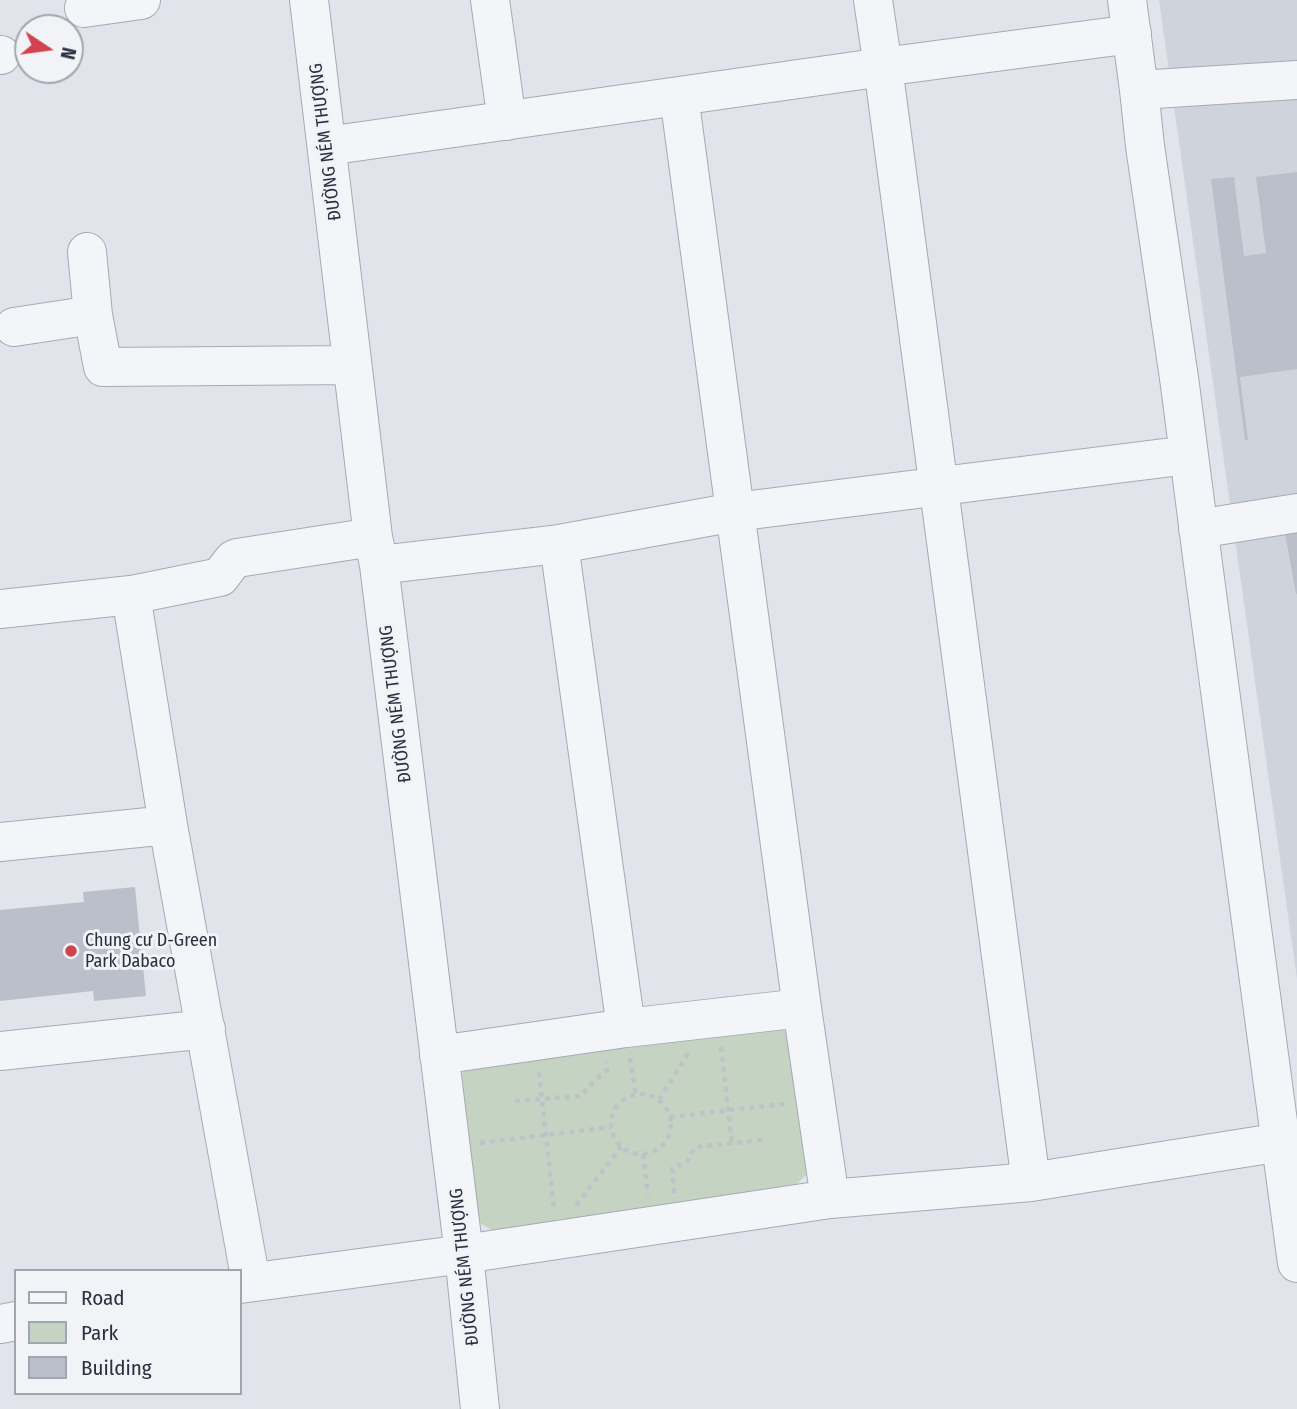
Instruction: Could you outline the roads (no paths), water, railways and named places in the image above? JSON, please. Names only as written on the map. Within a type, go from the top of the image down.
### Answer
[{"type":"street","points":[[84,8],[141,0]]},
{"type":"street","name":"ĐƯỜNG NÉM THƯỢNG","points":[[309,0],[464,1254],[480,1409]]},
{"type":"street","points":[[490,0],[507,121]]},
{"type":"street","points":[[873,0],[1031,1182]]},
{"type":"street","points":[[327,146],[883,67],[1129,17],[1297,1263]]},
{"type":"street","points":[[1139,90],[1297,80]]},
{"type":"street","points":[[679,96],[830,1199]]},
{"type":"street","points":[[88,252],[93,315],[103,366],[352,365]]},
{"type":"street","points":[[15,327],[93,315]]},
{"type":"street","points":[[0,609],[131,595],[220,578],[233,559],[237,558],[559,544],[735,512],[1188,455]]},
{"type":"street","points":[[1198,529],[1297,513]]},
{"type":"street","points":[[559,544],[620,1047]]},
{"type":"street","points":[[131,595],[206,1030],[245,1283],[464,1254],[830,1199],[1031,1182],[1281,1142]]},
{"type":"street","points":[[0,842],[169,825]]},
{"type":"street","points":[[439,1055],[620,1047],[802,1008]]},
{"type":"street","points":[[0,1051],[206,1030]]},
{"type":"place","name":"Chung cư D-Green Park Dabaco","points":[[71,951]]}]
